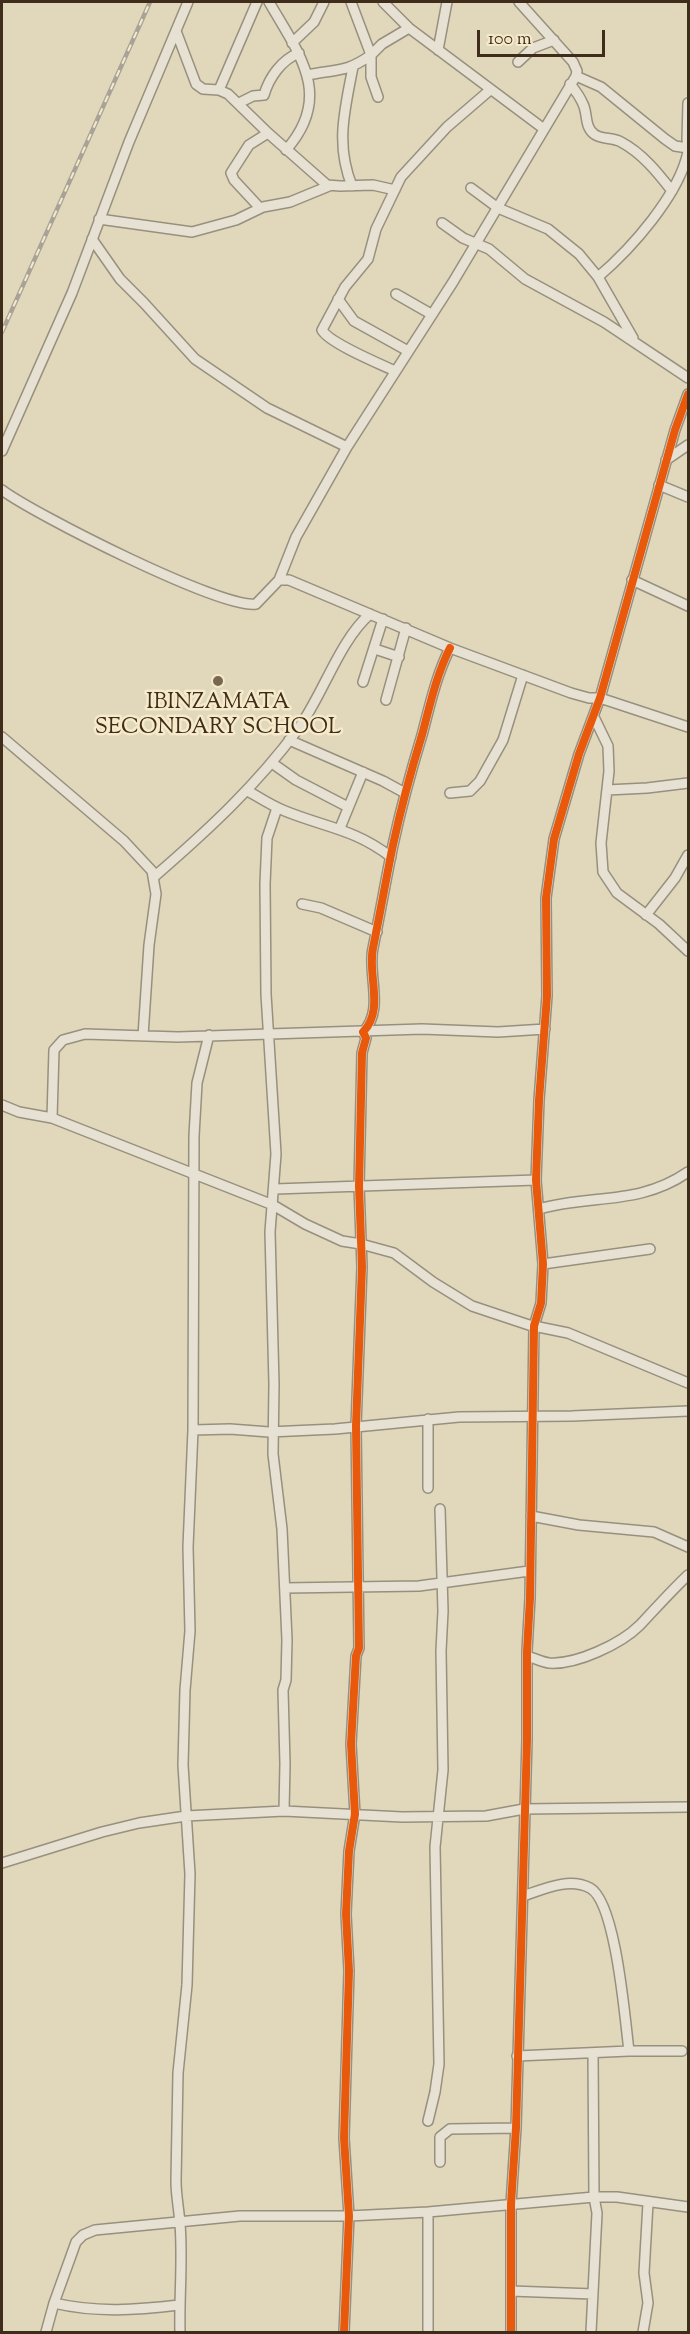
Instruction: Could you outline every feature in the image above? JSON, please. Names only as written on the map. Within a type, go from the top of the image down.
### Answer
[{"type":"street","points":[[2,451],[72,293],[146,100],[188,2]]},
{"type":"street","points":[[222,91],[223,80],[230,61],[258,2]]},
{"type":"street","points":[[269,2],[306,66],[308,75],[310,98],[305,122],[286,150]]},
{"type":"street","points":[[292,43],[314,22],[324,2]]},
{"type":"street","points":[[351,2],[371,55],[371,76],[378,96]]},
{"type":"street","points":[[383,2],[409,28],[544,129]]},
{"type":"street","points":[[438,50],[447,2]]},
{"type":"street","points":[[2,490],[90,539],[168,575],[234,602],[256,604],[279,580],[296,537],[347,447],[475,245],[573,80],[576,72],[573,62],[519,2]]},
{"type":"street","points":[[308,75],[342,71],[353,67],[382,44],[409,28]]},
{"type":"street","points":[[176,31],[196,84],[203,89],[222,91],[239,103],[315,177],[329,186]]},
{"type":"street","points":[[518,62],[533,48],[554,40]]},
{"type":"street","points":[[239,103],[253,96],[264,95],[283,62],[298,53]]},
{"type":"street","points":[[352,186],[344,163],[342,144],[353,67]]},
{"type":"street","points":[[573,80],[601,87],[675,146],[688,149]]},
{"type":"street","points":[[573,80],[592,132],[597,136],[618,140],[625,145],[647,162],[672,191]]},
{"type":"street","points":[[395,371],[354,351],[323,332],[345,287],[368,259],[375,232],[406,171],[461,114],[490,90]]},
{"type":"street","points":[[598,277],[654,217],[684,170],[688,149],[688,103]]},
{"type":"street","points":[[260,208],[234,180],[231,173],[249,145],[268,133]]},
{"type":"street","points":[[99,219],[192,232],[236,220],[260,208],[290,202],[329,186],[373,184],[395,190]]},
{"type":"street","points":[[471,188],[498,207],[551,231],[584,258],[598,277],[635,342]]},
{"type":"street","points":[[442,223],[475,245],[489,249],[525,279],[549,290],[688,376]]},
{"type":"street","points":[[92,239],[120,279],[195,359],[267,408],[347,447]]},
{"type":"street","points":[[396,294],[431,314]]},
{"type":"street","points":[[338,299],[354,321],[408,351]]},
{"type":"street","points":[[511,2332],[511,2204],[516,2128],[523,1896],[534,1326],[541,1303],[543,1264],[536,1180],[545,1029],[546,898],[554,839],[575,764],[600,698],[666,460],[688,394]]},
{"type":"street","points":[[666,460],[688,445]]},
{"type":"street","points":[[659,485],[688,497]]},
{"type":"street","points":[[279,580],[289,580],[450,648],[571,693],[588,698],[600,698],[688,727]]},
{"type":"street","points":[[632,580],[688,606]]},
{"type":"street","points":[[155,876],[248,791],[272,763],[314,706],[359,623],[370,614]]},
{"type":"street","points":[[363,682],[383,619]]},
{"type":"street","points":[[386,700],[406,628]]},
{"type":"street","points":[[363,1032],[367,1028],[373,1008],[375,980],[371,958],[405,793],[442,663],[450,648]]},
{"type":"street","points":[[375,649],[399,657]]},
{"type":"street","points":[[450,793],[470,791],[480,781],[503,740],[522,675]]},
{"type":"street","points":[[594,717],[608,746],[609,771],[601,843],[603,872],[617,893],[688,951]]},
{"type":"street","points":[[2,737],[124,841],[155,876],[156,894],[149,945],[143,1036]]},
{"type":"street","points":[[289,740],[405,793]]},
{"type":"street","points":[[272,763],[296,780],[348,807]]},
{"type":"street","points":[[340,828],[363,772]]},
{"type":"street","points":[[607,790],[688,783]]},
{"type":"street","points":[[248,791],[277,808],[363,837],[391,856]]},
{"type":"street","points":[[277,808],[270,824],[265,858],[266,994],[276,1154],[270,1232],[275,1431],[273,1454],[282,1529],[287,1640],[286,1680],[283,1690],[284,1811]]},
{"type":"street","points":[[646,915],[675,878],[688,855]]},
{"type":"street","points":[[302,904],[321,908],[377,933]]},
{"type":"street","points":[[52,1118],[54,1050],[63,1040],[85,1034],[143,1036],[422,1029],[498,1032],[545,1029]]},
{"type":"street","points":[[344,2332],[349,2216],[344,2138],[349,1971],[346,1914],[349,1851],[355,1814],[351,1744],[358,1648],[359,1587],[356,1426],[361,1244],[359,1186],[362,1062],[366,1038],[363,1032]]},
{"type":"street","points":[[180,2332],[179,2305],[182,2274],[176,2181],[178,2073],[187,1985],[190,1874],[183,1765],[190,1631],[188,1547],[193,1430],[194,1136],[197,1083],[209,1035]]},
{"type":"street","points":[[2,1105],[19,1112],[52,1118],[273,1205],[305,1224],[342,1241],[394,1253],[433,1282],[472,1306],[534,1326],[554,1328],[688,1383]]},
{"type":"street","points":[[539,1209],[563,1202],[638,1195],[688,1172]]},
{"type":"street","points":[[275,1189],[536,1180]]},
{"type":"street","points":[[543,1264],[650,1250]]},
{"type":"street","points":[[193,1430],[275,1431],[428,1419],[688,1411]]},
{"type":"street","points":[[428,1419],[429,1488]]},
{"type":"street","points":[[428,2121],[439,2064],[435,1846],[443,1770],[441,1651],[443,1611],[440,1509]]},
{"type":"street","points":[[531,1516],[579,1525],[654,1532],[688,1547]]},
{"type":"street","points":[[285,1588],[441,1584],[529,1572]]},
{"type":"street","points":[[527,1656],[548,1663],[570,1662],[618,1642],[639,1626],[688,1575]]},
{"type":"street","points":[[2,1863],[139,1822],[186,1816],[284,1811],[438,1817],[486,1816],[524,1809],[688,1807]]},
{"type":"street","points":[[523,1896],[563,1884],[578,1884],[590,1888],[602,1899],[620,1979],[629,2051]]},
{"type":"street","points":[[517,2056],[682,2051]]},
{"type":"street","points":[[591,2332],[597,2213],[594,2197],[593,2053]]},
{"type":"street","points":[[440,2162],[440,2137],[445,2131],[516,2128]]},
{"type":"street","points":[[46,2332],[72,2250],[83,2235],[95,2230],[240,2216],[349,2216],[428,2212],[594,2197],[688,2207]]},
{"type":"street","points":[[644,2332],[648,2303],[644,2273],[648,2203]]},
{"type":"street","points":[[428,2212],[428,2332]]},
{"type":"street","points":[[511,2290],[593,2294]]},
{"type":"street","points":[[54,2303],[87,2309],[131,2311],[179,2305]]},
{"type":"railway","points":[[2,332],[150,2]]},
{"type":"cycle path","points":[[511,2332],[511,2204],[516,2128],[527,1740],[534,1326],[541,1303],[543,1264],[536,1180],[547,996],[546,898],[554,839],[579,754],[600,698],[675,430],[688,394]]},
{"type":"cycle path","points":[[344,2332],[349,2216],[344,2138],[349,1971],[346,1914],[349,1851],[355,1814],[351,1744],[356,1656],[359,1648],[356,1426],[362,1267],[359,1186],[362,1053],[366,1038],[363,1032],[370,1023],[373,1013],[373,948],[396,831],[434,691],[450,648]]},
{"type":"place","name":"IBINZAMATA SECONDARY SCHOOL","points":[[218,681]]}]
